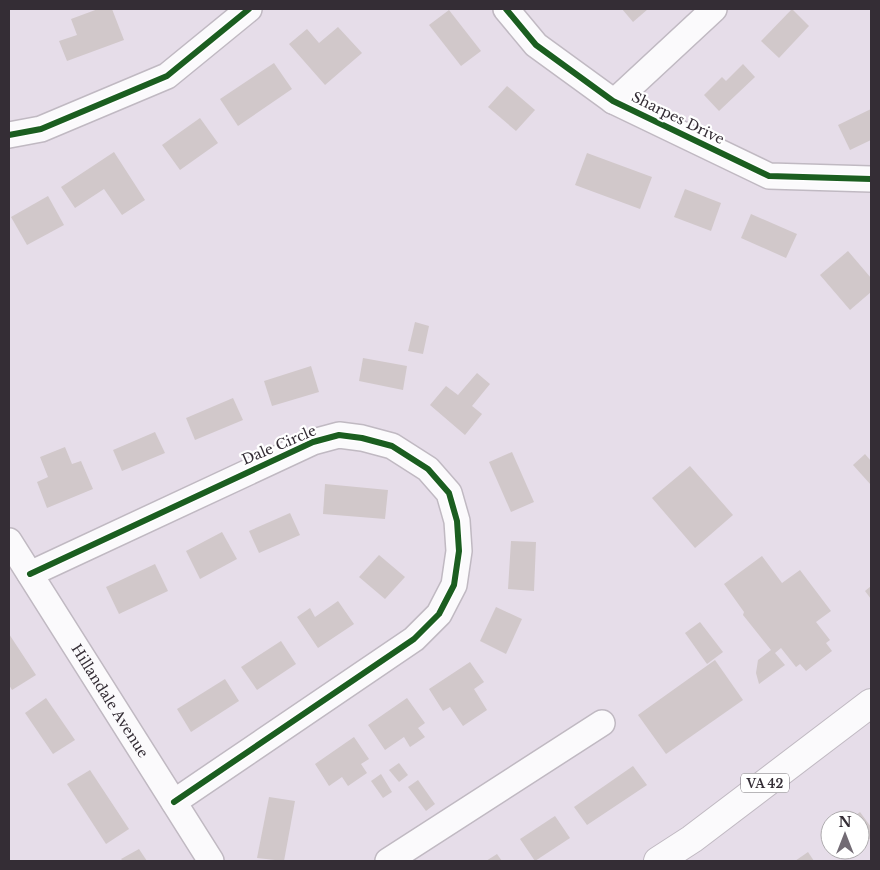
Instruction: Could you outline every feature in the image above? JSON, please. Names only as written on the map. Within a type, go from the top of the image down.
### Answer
[{"type":"main road","name":"VA 42","points":[[658,861],[692,839],[871,703]]},
{"type":"street","points":[[9,135],[41,130],[167,76],[249,9]]},
{"type":"street","name":"Sharpes Drive","points":[[506,9],[536,46],[613,101],[769,176],[871,179]]},
{"type":"street","points":[[613,101],[714,9]]},
{"type":"street","name":"Dale Circle","points":[[30,574],[313,442],[339,435],[362,438],[392,446],[428,469],[449,493],[457,521],[459,551],[454,585],[439,614],[414,639],[174,802]]},
{"type":"street","name":"Hillandale Avenue","points":[[9,541],[211,861]]},
{"type":"street","points":[[388,861],[602,723]]},
{"type":"building","points":[[98,9],[112,9],[124,40],[67,61],[59,41],[77,35],[71,19]]},
{"type":"building","points":[[622,9],[648,9],[633,22]]},
{"type":"building","points":[[792,9],[809,26],[779,58],[761,41]]},
{"type":"building","points":[[449,10],[481,51],[461,66],[429,25]]},
{"type":"building","points":[[338,27],[362,53],[325,85],[289,44],[307,29],[319,43]]},
{"type":"building","points":[[274,63],[292,89],[238,126],[220,99]]},
{"type":"building","points":[[743,64],[755,77],[719,111],[704,95],[722,77],[726,81]]},
{"type":"building","points":[[507,86],[535,110],[516,131],[488,107]]},
{"type":"building","points":[[871,109],[871,140],[850,150],[838,125]]},
{"type":"building","points":[[200,118],[218,143],[180,170],[162,145]]},
{"type":"building","points":[[114,152],[145,200],[122,215],[104,189],[75,208],[61,187]]},
{"type":"building","points":[[587,153],[652,177],[640,209],[575,185]]},
{"type":"building","points":[[685,189],[721,203],[711,231],[674,217]]},
{"type":"building","points":[[48,196],[64,225],[27,245],[11,217]]},
{"type":"building","points":[[751,214],[797,234],[786,258],[741,238]]},
{"type":"building","points":[[848,251],[871,278],[871,292],[850,310],[820,275]]},
{"type":"building","points":[[415,322],[429,326],[423,354],[408,351]]},
{"type":"building","points":[[363,358],[407,366],[403,390],[359,381]]},
{"type":"building","points":[[311,366],[319,392],[272,406],[264,381]]},
{"type":"building","points":[[477,373],[490,384],[472,406],[482,414],[465,435],[430,405],[446,386],[458,395]]},
{"type":"building","points":[[233,398],[243,420],[195,440],[186,418]]},
{"type":"building","points":[[155,432],[165,453],[122,471],[113,450]]},
{"type":"building","points":[[65,447],[72,464],[81,461],[93,489],[47,508],[37,482],[48,477],[40,457]]},
{"type":"building","points":[[512,452],[534,502],[511,512],[489,462]]},
{"type":"building","points":[[865,454],[871,461],[871,485],[853,465]]},
{"type":"building","points":[[690,466],[733,515],[695,548],[652,498]]},
{"type":"building","points":[[325,484],[388,490],[385,519],[323,514]]},
{"type":"building","points":[[290,513],[300,535],[259,553],[249,531]]},
{"type":"building","points":[[222,532],[237,559],[200,579],[186,551]]},
{"type":"building","points":[[511,541],[536,542],[534,591],[508,589]]},
{"type":"building","points":[[379,555],[405,577],[385,599],[359,577]]},
{"type":"building","points":[[762,556],[782,583],[800,570],[831,611],[816,622],[830,640],[826,643],[832,651],[806,671],[800,664],[796,667],[781,648],[775,653],[785,665],[759,684],[756,673],[758,660],[771,650],[743,615],[744,612],[724,584]]},
{"type":"building","points":[[155,564],[168,591],[119,614],[106,587]]},
{"type":"building","points":[[871,586],[871,599],[865,591]]},
{"type":"building","points":[[338,601],[354,624],[318,648],[297,617],[310,608],[315,617]]},
{"type":"building","points":[[496,607],[522,619],[506,654],[480,641]]},
{"type":"building","points":[[700,622],[723,652],[707,664],[685,633]]},
{"type":"building","points":[[9,634],[36,675],[12,690],[9,685]]},
{"type":"building","points":[[281,641],[296,664],[257,690],[241,667]]},
{"type":"building","points":[[715,660],[743,700],[666,754],[638,715]]},
{"type":"building","points":[[470,662],[484,682],[474,689],[487,710],[463,726],[450,707],[443,711],[429,689]]},
{"type":"building","points":[[225,679],[239,701],[191,732],[177,709]]},
{"type":"building","points":[[46,698],[75,740],[53,754],[25,713]]},
{"type":"building","points":[[407,698],[425,723],[418,728],[425,737],[410,747],[404,737],[385,750],[368,725]]},
{"type":"building","points":[[354,737],[369,759],[361,764],[367,773],[348,786],[342,777],[329,786],[315,764]]},
{"type":"building","points":[[399,763],[408,775],[399,782],[389,770]]},
{"type":"building","points":[[633,766],[647,785],[587,825],[574,807]]},
{"type":"building","points":[[90,770],[129,829],[106,844],[67,784]]},
{"type":"building","points":[[381,774],[392,792],[383,798],[371,781]]},
{"type":"building","points":[[418,780],[435,804],[426,811],[408,787]]},
{"type":"building","points":[[269,797],[295,801],[284,861],[257,858]]},
{"type":"building","points":[[555,816],[570,838],[535,861],[520,839]]},
{"type":"building","points":[[139,849],[147,861],[123,861],[121,859]]},
{"type":"building","points":[[808,852],[814,861],[795,861]]},
{"type":"building","points":[[497,854],[502,861],[486,861]]},
{"type":"cycle path","points":[[9,135],[41,129],[167,76],[249,9]]},
{"type":"cycle path","points":[[506,9],[536,45],[613,101],[769,176],[871,179]]},
{"type":"cycle path","points":[[30,574],[313,442],[339,435],[362,438],[392,446],[428,469],[449,493],[457,521],[459,551],[454,585],[439,614],[414,639],[174,802]]}]
